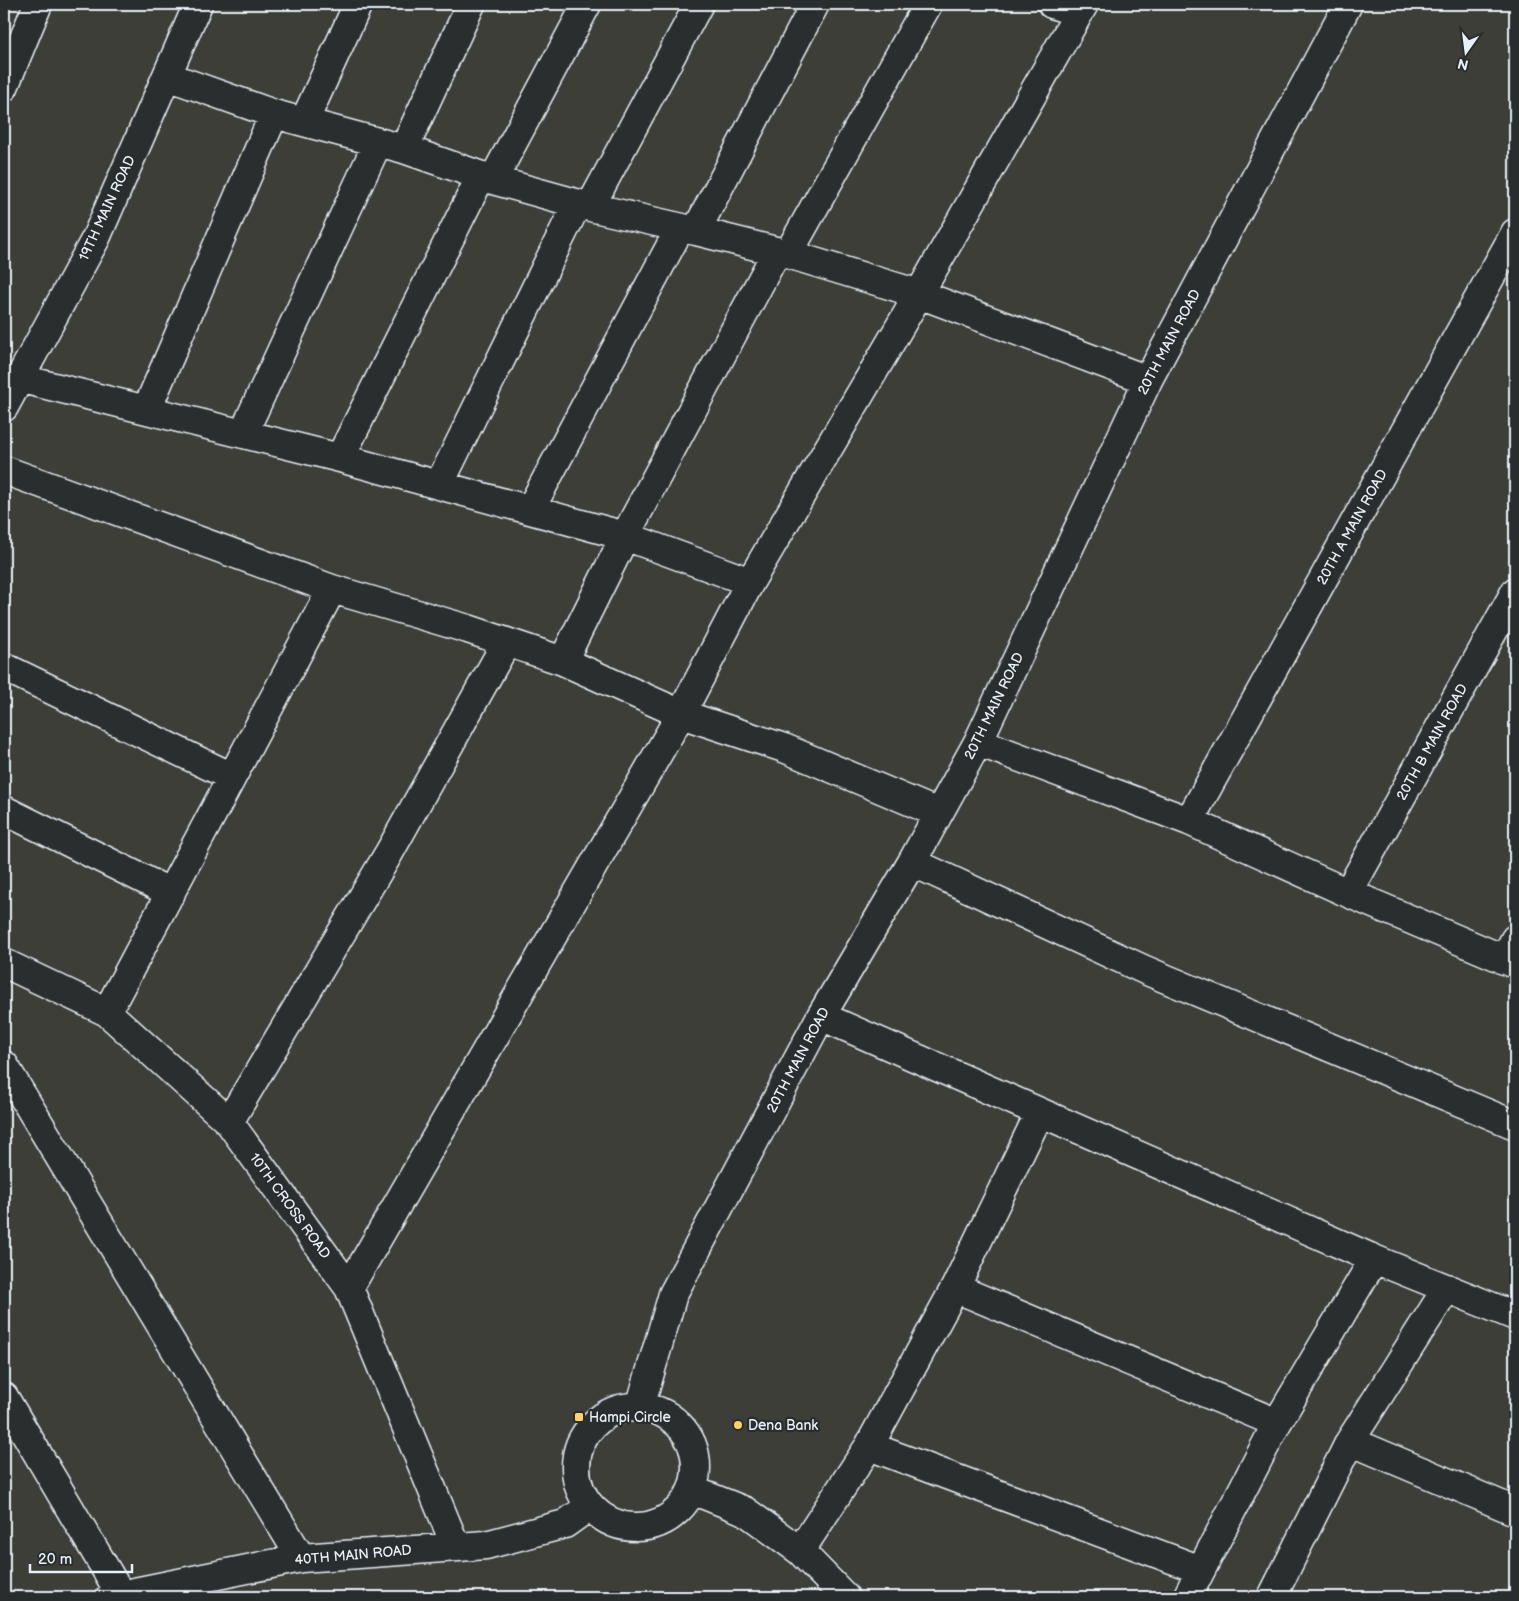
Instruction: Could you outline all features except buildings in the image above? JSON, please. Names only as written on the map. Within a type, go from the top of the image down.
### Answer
[{"type":"street","points":[[6,75],[38,4]]},
{"type":"street","name":"19TH MAIN ROAD","points":[[4,407],[18,378],[96,238],[198,4]]},
{"type":"street","points":[[304,122],[358,4]]},
{"type":"street","points":[[243,434],[391,146],[472,4]]},
{"type":"street","points":[[340,458],[487,178],[588,4]]},
{"type":"street","points":[[439,485],[584,205],[699,4]]},
{"type":"street","points":[[530,510],[815,4]]},
{"type":"street","points":[[563,661],[625,536],[783,252],[928,4]]},
{"type":"street","points":[[349,1288],[681,714],[750,582],[920,294],[1081,8],[1052,4]]},
{"type":"street","name":"20TH MAIN ROAD","points":[[640,1407],[673,1294],[820,1016],[912,862],[978,742],[1148,380],[1348,4]]},
{"type":"street","points":[[167,76],[274,114],[391,146],[487,178],[584,205],[783,252],[920,294],[1148,380]]},
{"type":"street","points":[[147,409],[274,114]]},
{"type":"street","name":"20TH A MAIN ROAD","points":[[1189,821],[1515,233]]},
{"type":"street","points":[[18,378],[340,458],[625,536],[750,582]]},
{"type":"street","points":[[4,470],[332,589],[468,629],[563,661],[681,714],[784,748],[938,813]]},
{"type":"street","points":[[107,1012],[332,589]]},
{"type":"street","name":"20TH B MAIN ROAD","points":[[1348,893],[1515,592]]},
{"type":"street","points":[[230,1122],[389,853],[506,643]]},
{"type":"street","points":[[4,667],[232,777]]},
{"type":"street","points":[[978,742],[1189,821],[1348,893],[1511,954]]},
{"type":"street","points":[[4,810],[171,893]]},
{"type":"street","points":[[912,862],[1145,970],[1515,1125]]},
{"type":"street","name":"10TH CROSS ROAD","points":[[4,963],[107,1012],[230,1122],[349,1288],[456,1547]]},
{"type":"street","points":[[820,1016],[1374,1259],[1515,1316]]},
{"type":"street","points":[[4,1064],[301,1558]]},
{"type":"street","points":[[800,1551],[869,1446],[955,1288],[1040,1112]]},
{"type":"street","points":[[1187,1597],[1277,1423],[1374,1259]]},
{"type":"street","points":[[955,1288],[1277,1423]]},
{"type":"street","points":[[1277,1596],[1350,1441],[1446,1288]]},
{"type":"street","points":[[4,1397],[116,1596]]},
{"type":"street","points":[[640,1407],[659,1411],[675,1421],[688,1436],[694,1453],[697,1472],[692,1490],[682,1506],[668,1518],[651,1526],[632,1527],[613,1523],[597,1514],[584,1499],[577,1482],[575,1463],[580,1445],[589,1428],[604,1416],[621,1408],[640,1407]]},
{"type":"street","points":[[1350,1441],[1515,1511]]},
{"type":"street","points":[[869,1446],[1201,1570]]},
{"type":"street","points":[[692,1490],[745,1511],[800,1551],[845,1597]]},
{"type":"street","name":"40TH MAIN ROAD","points":[[116,1596],[301,1558],[486,1545],[565,1524],[590,1506]]},
{"type":"place","name":"Hampi Circle","points":[[579,1417]]},
{"type":"place","name":"Dena Bank","points":[[738,1425]]}]
